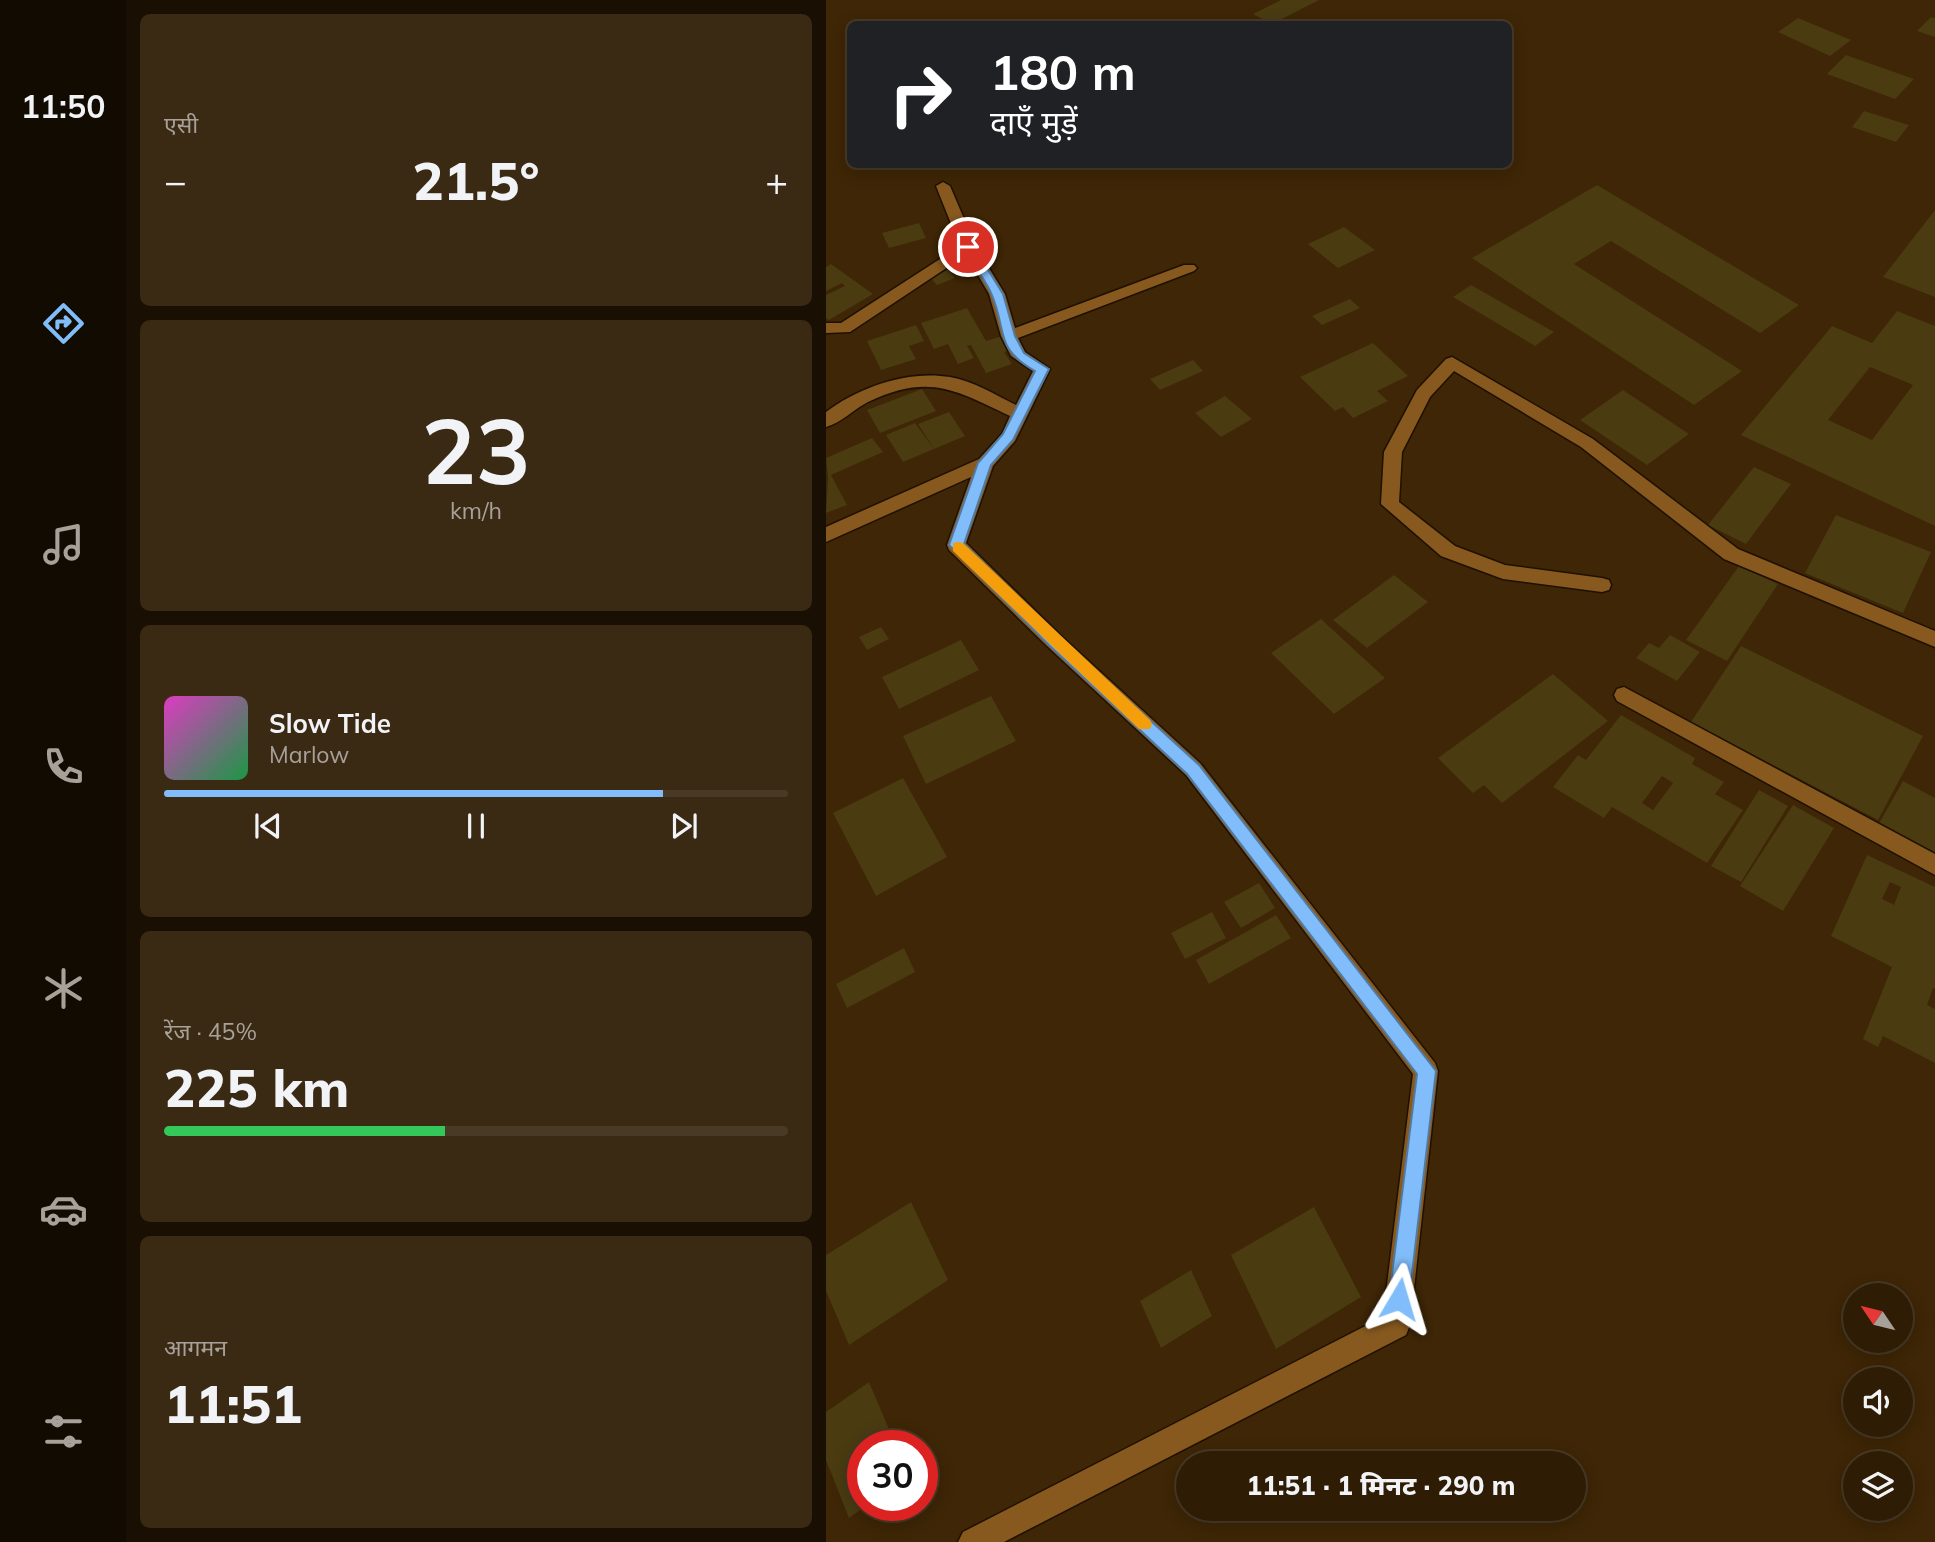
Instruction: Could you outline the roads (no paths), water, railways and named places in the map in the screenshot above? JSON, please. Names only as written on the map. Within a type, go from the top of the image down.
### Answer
[{"type":"street","points":[[826,535],[985,463],[1009,437],[1042,369],[1019,356],[1009,336],[997,294],[968,247],[943,186]]},
{"type":"street","points":[[826,328],[844,328],[968,247]]},
{"type":"street","points":[[1009,336],[1189,268]]},
{"type":"street","points":[[1602,585],[1503,572],[1448,551],[1390,504],[1393,452],[1423,394],[1452,363],[1587,443],[1731,554],[1935,639]]},
{"type":"street","points":[[826,421],[842,407],[903,383],[952,383],[1020,414]]},
{"type":"street","points":[[973,1542],[1396,1325],[1426,1071],[1193,769],[1054,641],[956,545],[985,463]]},
{"type":"street","points":[[1624,695],[1935,865]]}]
